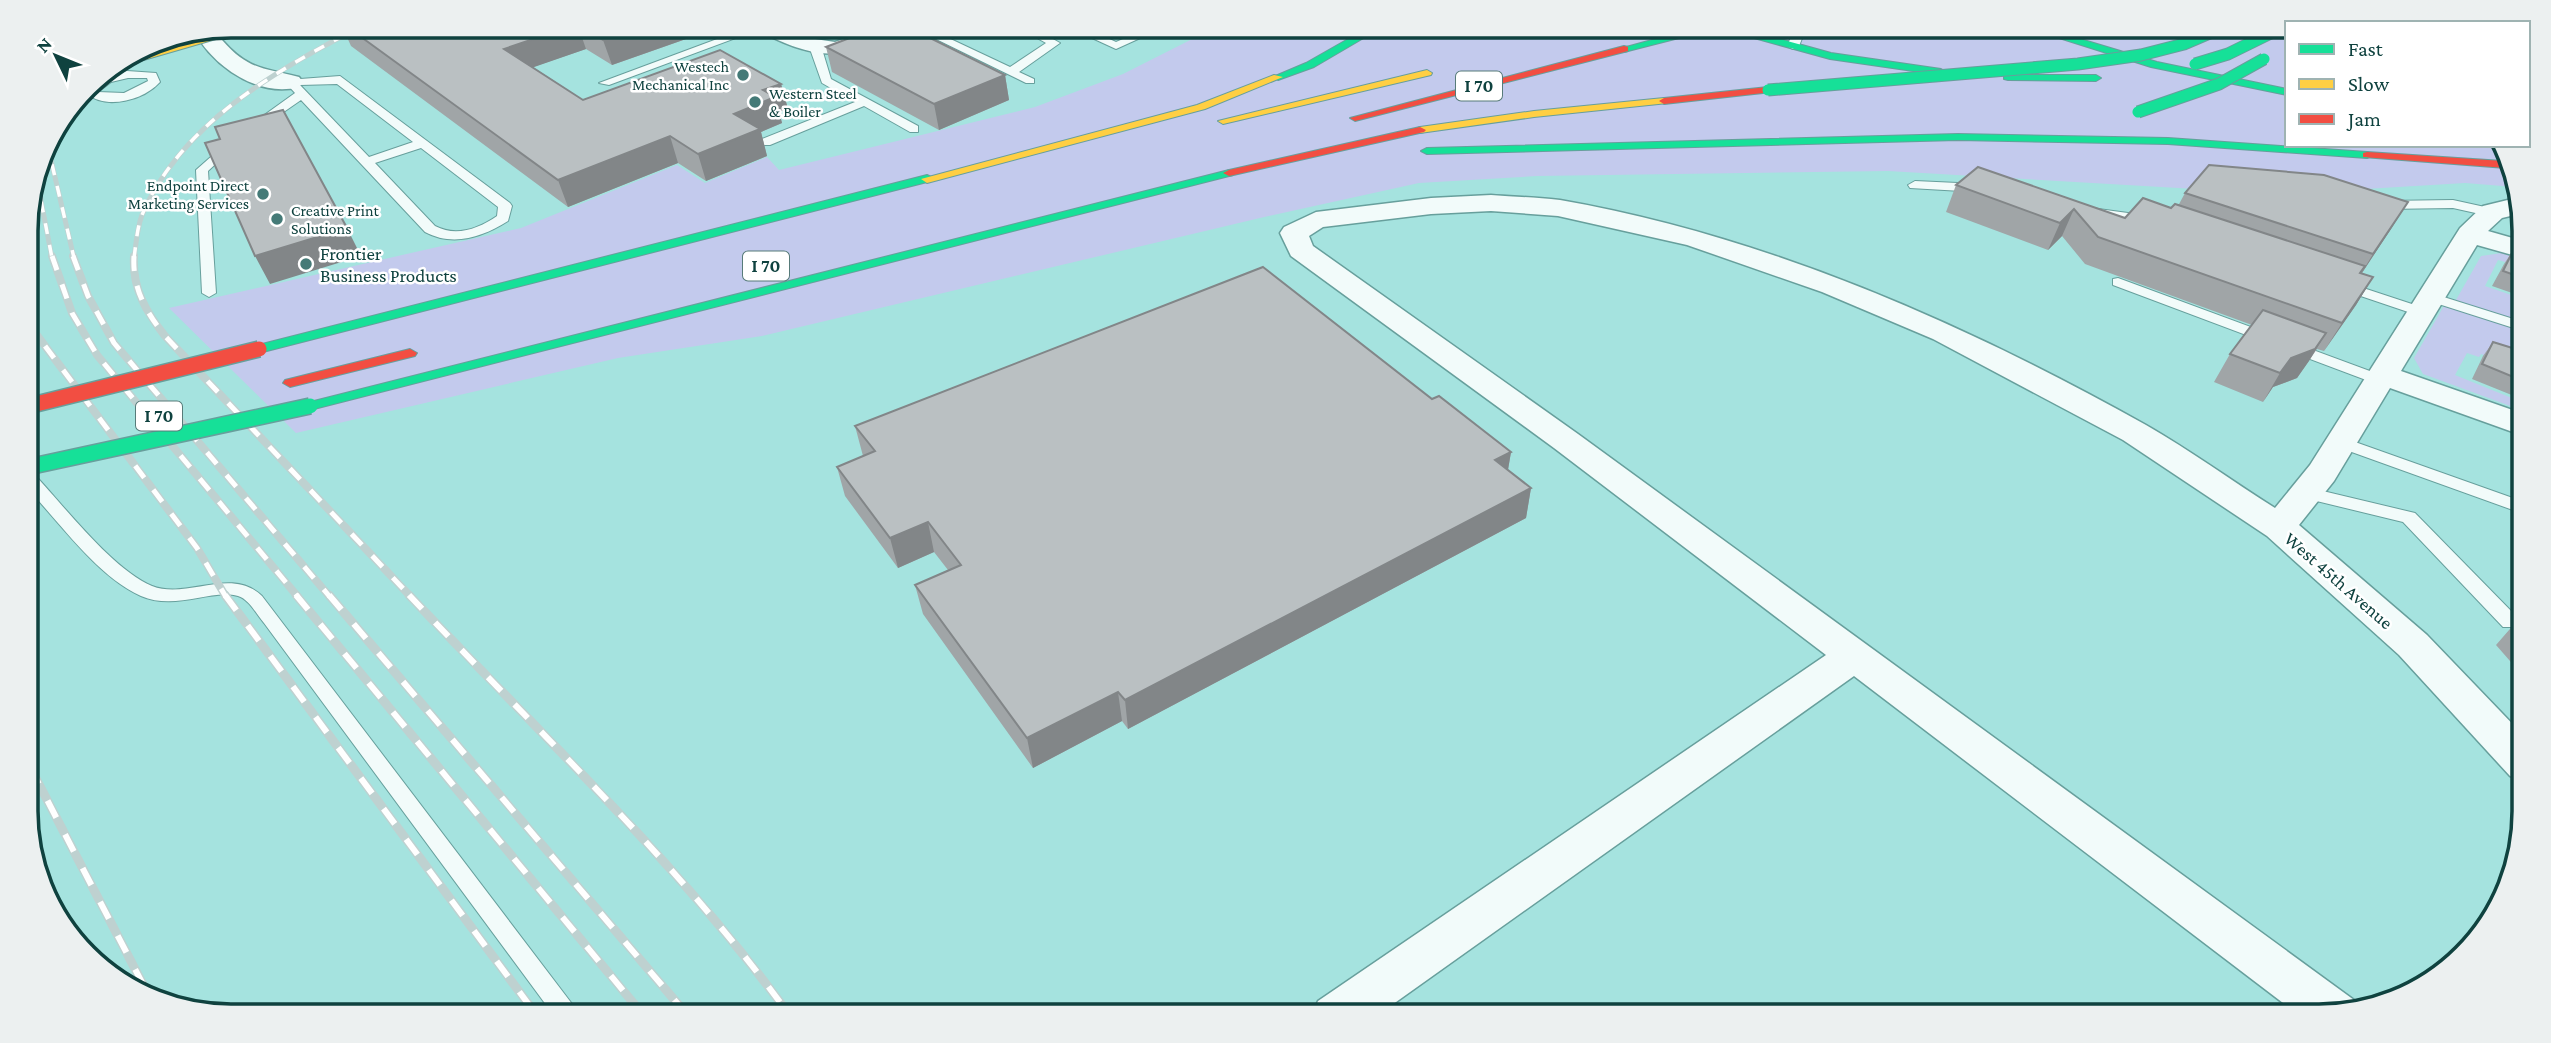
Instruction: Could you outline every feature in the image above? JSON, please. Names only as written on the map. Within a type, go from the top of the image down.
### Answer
[{"type":"main road","points":[[566,271],[1051,148],[1201,107],[1310,65],[1358,38]]},
{"type":"main road","name":"I 70","points":[[1336,123],[1672,38]]},
{"type":"main road","points":[[1763,38],[1913,70],[2024,78],[2102,77]]},
{"type":"main road","points":[[2063,38],[2118,56],[2183,72],[2285,92]]},
{"type":"main road","points":[[39,465],[310,406],[1281,160],[1405,132],[1534,114],[1768,90],[2078,64],[2141,55],[2198,38]]},
{"type":"main road","points":[[2134,75],[2193,64],[2228,54],[2261,38]]},
{"type":"main road","points":[[2131,113],[2219,84],[2281,47]]},
{"type":"main road","name":"I 70","points":[[1210,124],[1446,68]]},
{"type":"main road","points":[[1958,137],[2075,122]]},
{"type":"main road","points":[[1414,153],[1631,144],[1958,137],[2168,141],[2500,165]]},
{"type":"main road","name":"I 70","points":[[39,403],[566,271],[1136,141]]},
{"type":"main road","points":[[1125,200],[1256,175],[1365,159]]},
{"type":"main road","points":[[284,385],[425,350]]},
{"type":"street","points":[[793,38],[821,50],[851,46],[872,38]]},
{"type":"street","points":[[212,40],[232,66],[253,76],[296,88]]},
{"type":"street","points":[[2279,527],[2135,433],[1944,333],[1832,286],[1695,239],[1558,208],[1490,203],[1431,206],[1316,220],[1294,233],[1301,250],[1566,441],[2320,1004]]},
{"type":"street","points":[[2511,205],[2480,223],[2512,243]]},
{"type":"street","name":"West 45th Avenue","points":[[2480,223],[2426,304],[2342,442],[2279,527],[2413,645],[2512,750]]},
{"type":"street","points":[[2382,377],[2512,422]]},
{"type":"street","points":[[1354,1004],[1854,656]]},
{"type":"lane","points":[[605,83],[731,38]]},
{"type":"lane","points":[[940,38],[1030,81]]},
{"type":"lane","points":[[1012,72],[1054,43],[1044,38]]},
{"type":"lane","points":[[1098,38],[1116,46],[1134,38]]},
{"type":"lane","points":[[1793,46],[1797,38]]},
{"type":"lane","points":[[821,50],[826,81],[914,129]]},
{"type":"lane","points":[[209,293],[202,170],[296,88],[340,80],[505,206],[503,218],[471,233],[436,233],[296,88]]},
{"type":"lane","points":[[766,142],[864,102]]},
{"type":"lane","points":[[367,162],[423,143]]},
{"type":"lane","points":[[1915,185],[1996,189]]},
{"type":"lane","points":[[2376,205],[2453,204],[2480,223]]},
{"type":"lane","points":[[2080,209],[2140,217],[2166,225]]},
{"type":"lane","points":[[2118,282],[2382,377]]},
{"type":"lane","points":[[2332,282],[2512,324]]},
{"type":"lane","points":[[2342,442],[2512,504]]},
{"type":"lane","points":[[39,489],[132,584],[164,596],[239,590],[248,594],[271,618],[560,1004]]},
{"type":"lane","points":[[2306,493],[2409,517],[2510,622]]},
{"type":"shaded area","points":[[1194,38],[2285,38],[2285,147],[2493,147],[2507,186],[2465,183],[2282,194],[1888,171],[1537,176],[1419,183],[762,336],[618,358],[296,433],[169,308],[521,228],[677,165],[705,183],[767,157],[779,170],[1035,107],[1123,74]]},
{"type":"shaded area","points":[[2502,253],[2512,256],[2512,264],[2498,260],[2485,286],[2512,295],[2512,319],[2456,300],[2481,256]]},
{"type":"shaded area","points":[[2445,304],[2512,327],[2512,365],[2481,354],[2479,357],[2467,353],[2455,375],[2512,398],[2512,407],[2423,374],[2414,358]]},
{"type":"building","points":[[363,38],[537,38],[504,49],[583,100],[720,50],[781,84],[763,90],[775,97],[734,114],[760,129],[698,154],[670,136],[558,180]]},
{"type":"building","points":[[850,38],[930,38],[1005,75],[934,104],[826,47]]},
{"type":"building","points":[[283,110],[347,228],[255,256],[205,143],[220,139],[215,127]]},
{"type":"building","points":[[2209,165],[2324,175],[2408,202],[2373,254],[2185,193]]},
{"type":"building","points":[[1978,167],[2125,218],[2143,198],[2171,208],[2175,204],[2365,266],[2360,273],[2373,277],[2342,323],[2098,237],[2074,209],[2060,223],[1956,185]]},
{"type":"building","points":[[2512,253],[2512,274],[2503,271]]},
{"type":"building","points":[[1263,267],[1432,399],[1439,396],[1511,452],[1495,460],[1531,488],[1125,700],[1118,692],[1027,738],[915,585],[961,565],[928,522],[890,538],[837,467],[875,451],[855,426]]},
{"type":"building","points":[[2263,310],[2326,333],[2315,349],[2291,358],[2280,373],[2230,354]]},
{"type":"building","points":[[2493,342],[2512,348],[2512,376],[2482,364]]},
{"type":"railway","points":[[134,258],[140,220],[159,182],[206,126],[265,81],[340,38]]},
{"type":"railway","points":[[52,162],[74,258]]},
{"type":"railway","points":[[41,201],[52,258]]},
{"type":"railway","points":[[52,256],[72,313],[97,355],[298,597]]},
{"type":"railway","points":[[73,256],[88,296],[114,343],[330,597]]},
{"type":"railway","points":[[134,258],[138,289],[152,318],[165,336],[411,597]]},
{"type":"railway","points":[[39,338],[197,548],[226,597]]},
{"type":"railway","points":[[225,595],[528,1004]]},
{"type":"railway","points":[[296,595],[634,1004]]},
{"type":"railway","points":[[329,595],[678,1004]]},
{"type":"railway","points":[[409,595],[655,852],[748,960],[781,1004]]},
{"type":"railway","points":[[38,782],[142,983]]},
{"type":"traffic: fast","points":[[1278,77],[1310,65],[1358,38]]},
{"type":"traffic: fast","points":[[1624,49],[1668,38]]},
{"type":"traffic: fast","points":[[1765,38],[1830,56],[1941,72]]},
{"type":"traffic: fast","points":[[2066,38],[2155,65],[2285,92]]},
{"type":"traffic: fast","points":[[1768,90],[2078,64],[2141,55],[2198,38]]},
{"type":"traffic: fast","points":[[2195,64],[2228,54],[2261,38]]},
{"type":"traffic: fast","points":[[2138,112],[2219,84],[2264,59]]},
{"type":"traffic: fast","points":[[2008,77],[2096,78]]},
{"type":"traffic: fast","points":[[1427,151],[1958,137],[2168,141],[2367,155]]},
{"type":"traffic: fast","points":[[310,406],[1229,173]]},
{"type":"traffic: fast","points":[[259,349],[927,179]]},
{"type":"traffic: fast","points":[[39,465],[310,406]]},
{"type":"traffic: slow","points":[[1223,121],[1427,73]]},
{"type":"traffic: slow","points":[[927,179],[1201,107],[1278,77]]},
{"type":"traffic: slow","points":[[1420,130],[1534,114],[1664,101]]},
{"type":"traffic: jam","points":[[1355,118],[1624,49]]},
{"type":"traffic: jam","points":[[1664,101],[1768,90]]},
{"type":"traffic: jam","points":[[1229,173],[1420,130]]},
{"type":"traffic: jam","points":[[2367,155],[2500,165]]},
{"type":"traffic: jam","points":[[39,403],[259,349]]},
{"type":"traffic: jam","points":[[290,383],[410,353]]},
{"type":"place","name":"Westech Mechanical Inc","points":[[743,75]]},
{"type":"place","name":"Western Steel & Boiler","points":[[755,102]]},
{"type":"place","name":"Endpoint Direct Marketing Services","points":[[263,194]]},
{"type":"place","name":"Creative Print Solutions","points":[[277,219]]},
{"type":"place","name":"Frontier Business Products","points":[[306,264]]}]
